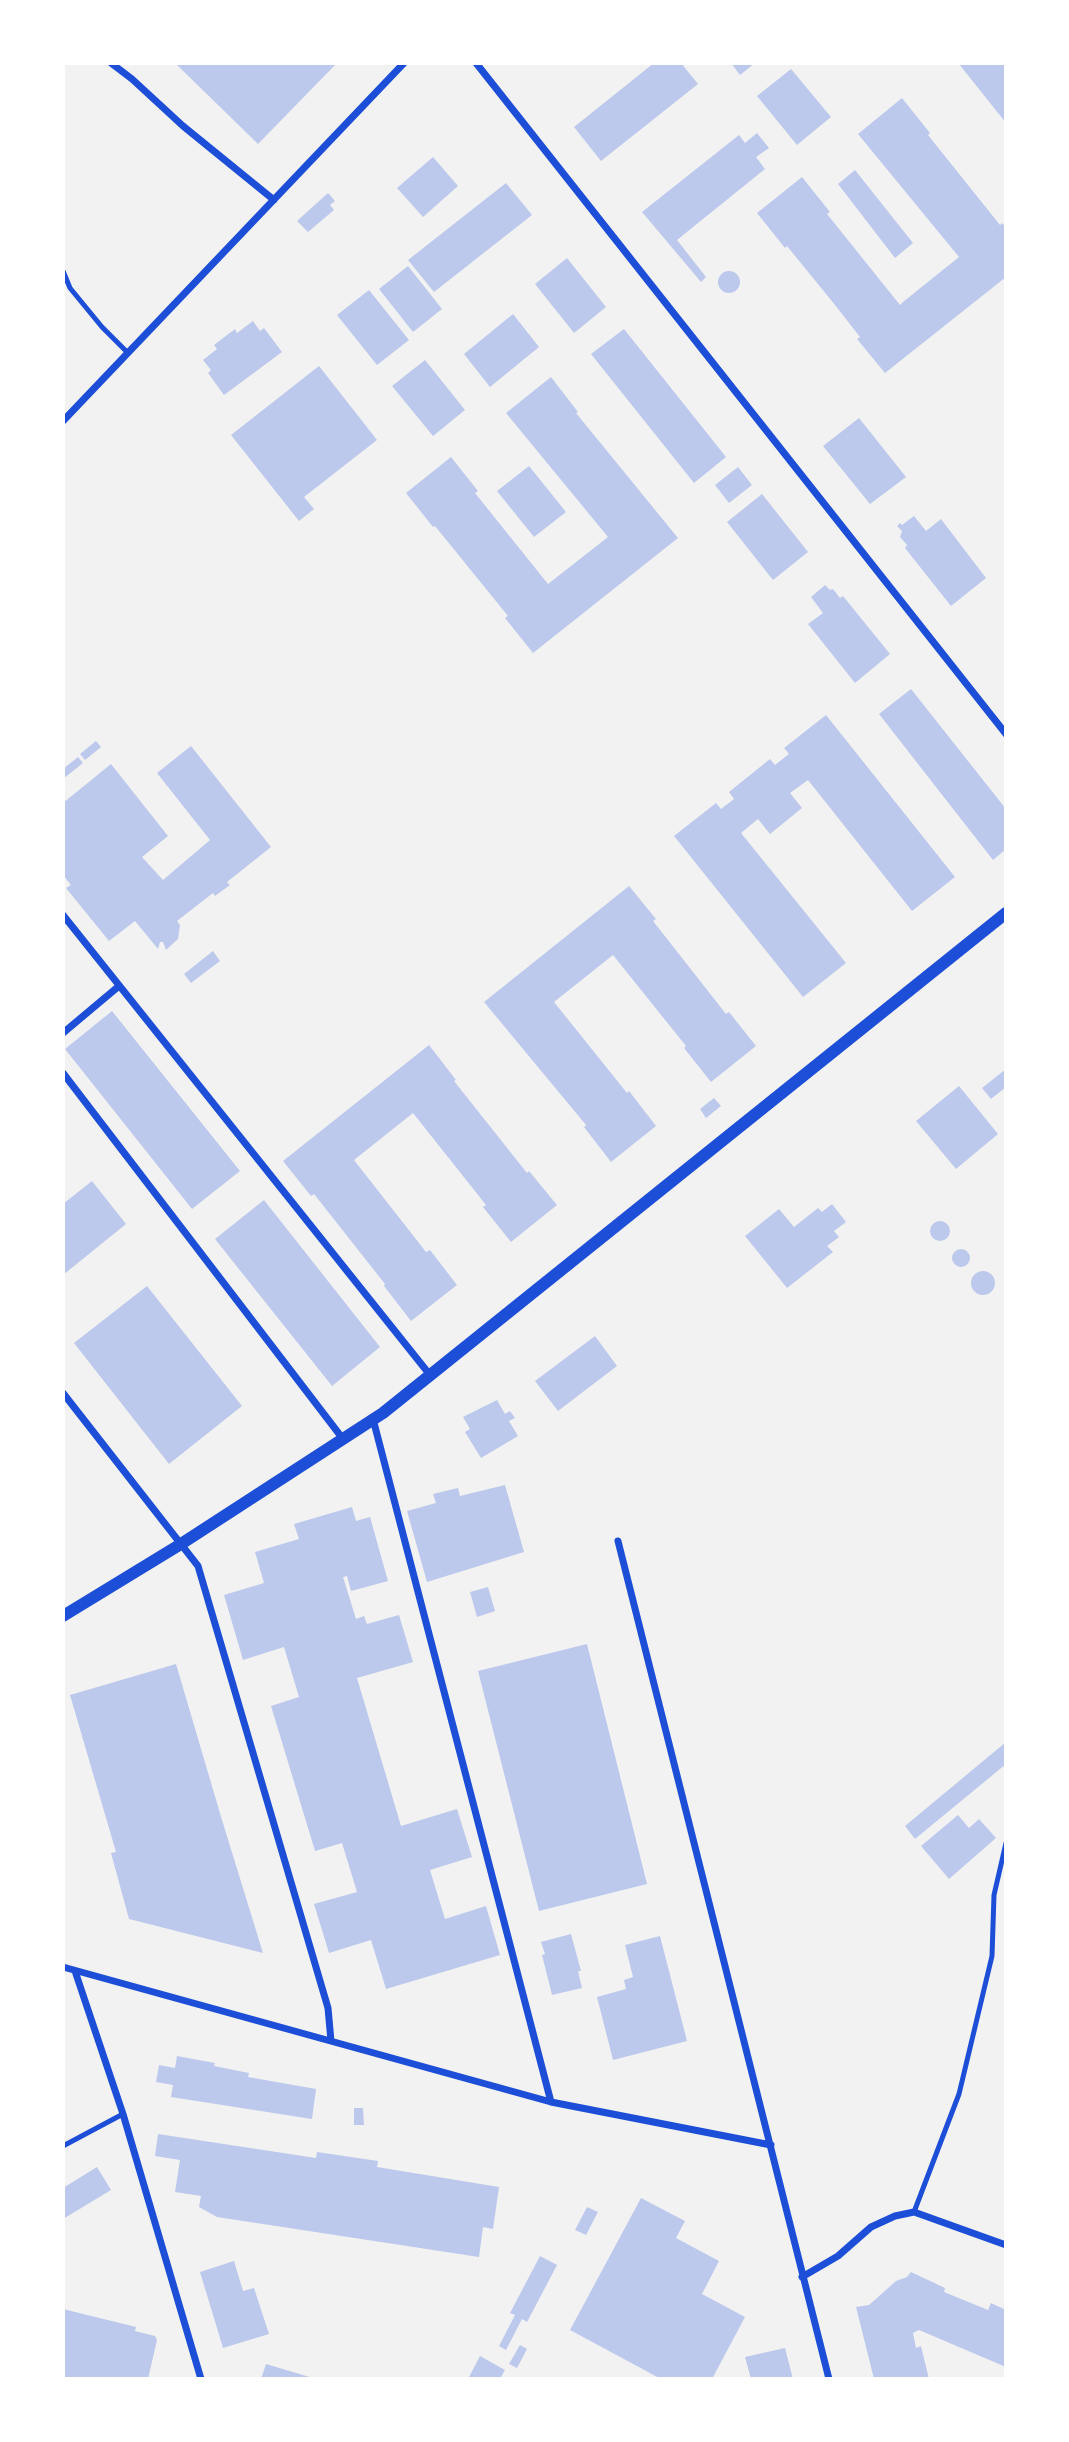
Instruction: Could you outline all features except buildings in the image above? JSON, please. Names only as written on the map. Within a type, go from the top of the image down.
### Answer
[{"type":"street","points":[[111,63],[121,66],[183,126],[274,200]]},
{"type":"street","points":[[63,421],[404,63]]},
{"type":"street","points":[[476,63],[1006,734]]},
{"type":"street","points":[[63,1616],[181,1544],[373,1419],[1006,912]]},
{"type":"street","points":[[63,915],[430,1375]]},
{"type":"street","points":[[63,1033],[119,986]]},
{"type":"street","points":[[63,1073],[343,1440]]},
{"type":"street","points":[[63,1392],[198,1566],[328,2008],[331,2041]]},
{"type":"street","points":[[373,1419],[551,2102]]},
{"type":"street","points":[[618,1541],[829,2379]]},
{"type":"street","points":[[63,1968],[551,2102],[771,2145]]},
{"type":"street","points":[[75,1971],[123,2114],[201,2379]]},
{"type":"street","points":[[802,2277],[838,2256],[871,2227],[895,2216],[914,2212],[1006,2245]]},
{"type":"lane","points":[[63,271],[70,288],[102,327],[128,352]]},
{"type":"lane","points":[[914,2212],[960,2094],[992,1956],[993,1895],[1006,1843]]},
{"type":"lane","points":[[63,2147],[123,2114]]}]
